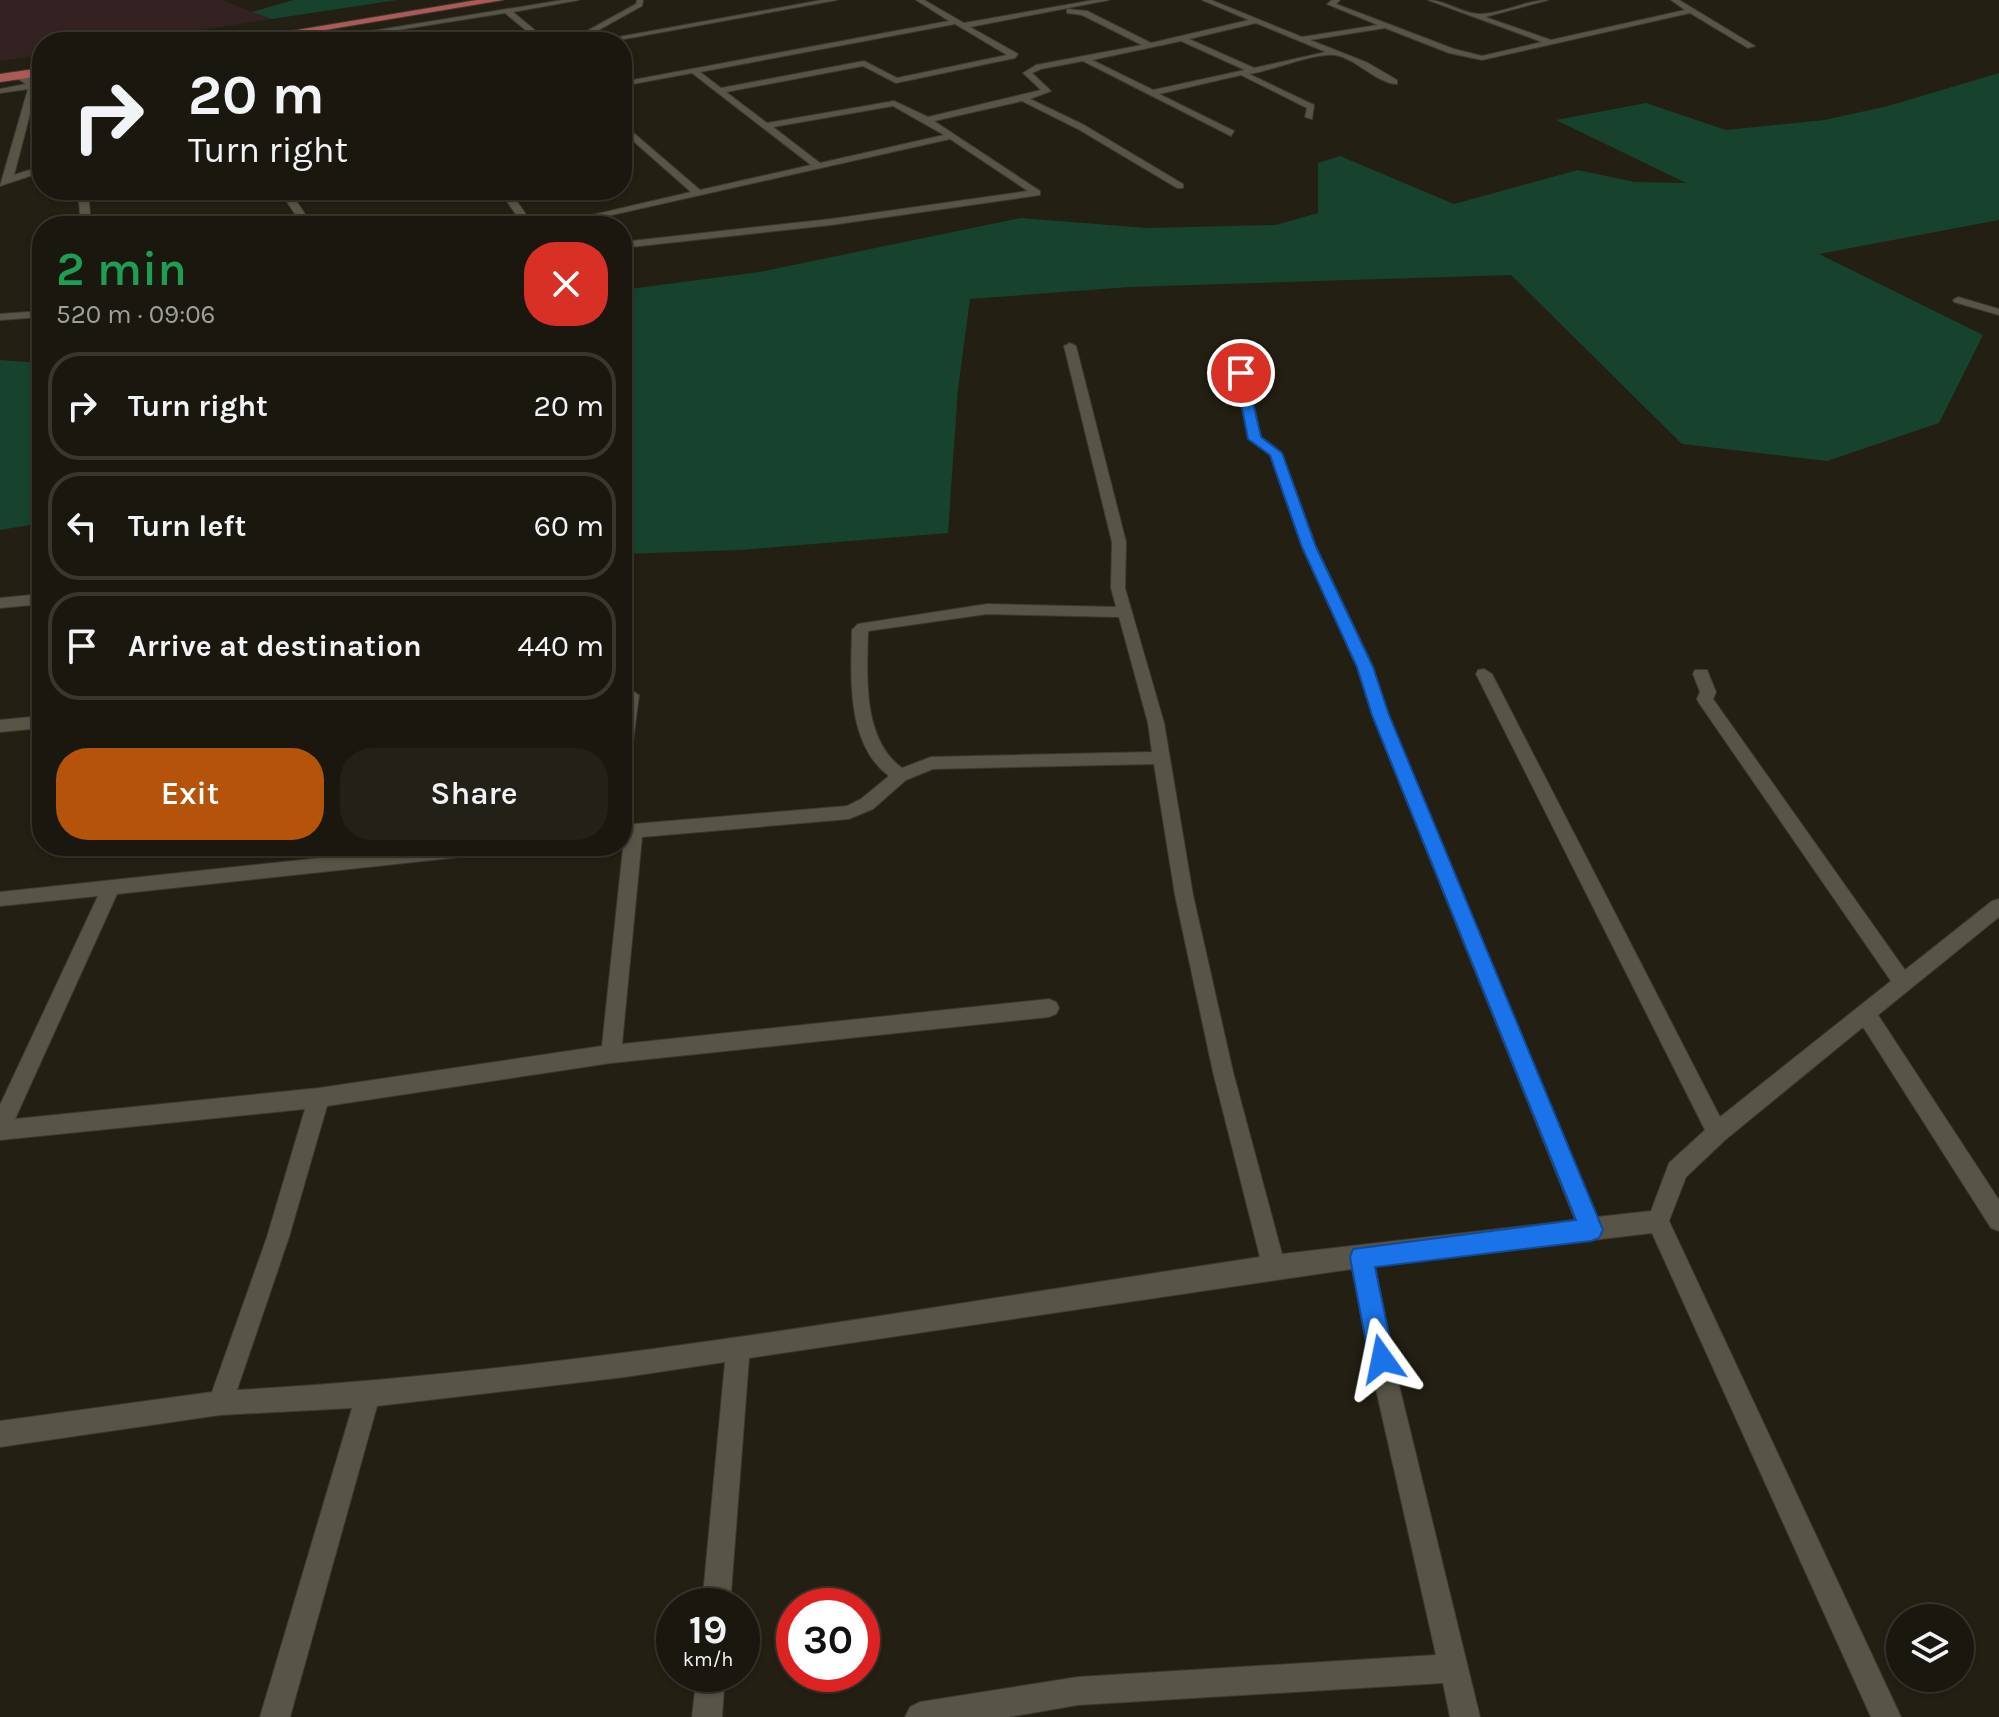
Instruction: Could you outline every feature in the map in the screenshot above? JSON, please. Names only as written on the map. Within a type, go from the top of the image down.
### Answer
[{"type":"main road","points":[[295,32],[498,0]]},
{"type":"main road","points":[[0,78],[32,73]]},
{"type":"street","points":[[372,32],[576,0]]},
{"type":"street","points":[[590,32],[640,5],[640,0]]},
{"type":"street","points":[[632,35],[834,0]]},
{"type":"street","points":[[919,0],[1039,67]]},
{"type":"street","points":[[632,82],[959,24],[1083,10],[1106,0]]},
{"type":"street","points":[[1205,0],[1394,82]]},
{"type":"street","points":[[1337,0],[1331,4],[1476,58],[1689,11]]},
{"type":"street","points":[[1431,0],[1552,43]]},
{"type":"street","points":[[1478,16],[1545,0]]},
{"type":"street","points":[[1674,0],[1751,46]]},
{"type":"street","points":[[1083,10],[1150,46]]},
{"type":"street","points":[[507,11],[533,32]]},
{"type":"street","points":[[927,120],[1047,91],[1027,73],[1039,67],[1150,46],[1256,21]]},
{"type":"street","points":[[1300,39],[1386,25]]},
{"type":"street","points":[[1183,39],[1254,71]]},
{"type":"street","points":[[1152,93],[1331,53]]},
{"type":"street","points":[[722,90],[864,63],[896,81],[1015,56]]},
{"type":"street","points":[[1084,59],[1231,133]]},
{"type":"street","points":[[692,70],[818,166]]},
{"type":"street","points":[[1244,74],[1311,107],[1309,117]]},
{"type":"street","points":[[18,75],[32,82]]},
{"type":"street","points":[[894,103],[891,89],[896,81]]},
{"type":"street","points":[[0,91],[32,86]]},
{"type":"street","points":[[1024,98],[1180,186]]},
{"type":"street","points":[[4,182],[32,102]]},
{"type":"street","points":[[632,244],[1037,193],[927,120],[894,103],[765,126]]},
{"type":"street","points":[[597,216],[952,136]]},
{"type":"street","points":[[632,137],[699,194]]},
{"type":"street","points":[[4,182],[32,172]]},
{"type":"street","points":[[1958,300],[1999,312]]},
{"type":"street","points":[[0,317],[32,315]]},
{"type":"street","points":[[1070,346],[1119,542],[1118,588],[1156,723],[1184,895],[1223,1072],[1274,1267]]},
{"type":"street","points":[[1241,373],[1237,389],[1247,403],[1255,439],[1276,453],[1309,547],[1365,667],[1380,715],[1591,1230]]},
{"type":"street","points":[[0,603],[32,600]]},
{"type":"street","points":[[900,776],[883,765],[860,705],[860,630],[863,627],[987,609],[1124,612]]},
{"type":"street","points":[[1484,674],[1717,1133]]},
{"type":"street","points":[[1701,674],[1708,692],[1705,699],[1903,982]]},
{"type":"street","points":[[0,726],[32,723]]},
{"type":"street","points":[[632,831],[849,812],[867,804],[900,776],[931,763],[1161,758]]},
{"type":"street","points":[[0,899],[110,889],[337,856]]},
{"type":"street","points":[[611,1054],[626,856]]},
{"type":"street","points":[[0,1129],[110,889]]},
{"type":"street","points":[[1886,1717],[1658,1221],[1677,1170],[1717,1133],[1867,1016],[1903,982],[1999,906]]},
{"type":"street","points":[[0,1129],[319,1098],[611,1054],[1049,1008]]},
{"type":"street","points":[[1867,1016],[1999,1220]]},
{"type":"street","points":[[220,1403],[278,1237],[319,1098]]},
{"type":"street","points":[[0,1434],[220,1403],[368,1395],[738,1350],[1274,1267],[1658,1221]]},
{"type":"street","points":[[1361,1257],[1465,1717]]},
{"type":"street","points":[[718,1588],[738,1350]]},
{"type":"street","points":[[275,1717],[368,1395]]},
{"type":"street","points":[[920,1717],[1078,1691],[1453,1668]]},
{"type":"street","points":[[707,1717],[709,1692]]},
{"type":"shaded area","points":[[0,0],[222,0],[272,19],[189,32],[32,32],[32,56],[0,61]]},
{"type":"green space","points":[[293,0],[397,0],[272,19],[252,12]]},
{"type":"green space","points":[[1999,73],[1999,220],[1819,254],[1983,335],[1939,423],[1827,461],[1682,444],[1511,275],[1129,287],[970,299],[958,389],[948,533],[740,550],[632,554],[632,289],[759,272],[1021,218],[1147,228],[1276,225],[1318,213],[1318,163],[1340,156],[1454,204],[1578,170],[1635,182],[1686,183],[1556,120],[1646,103],[1726,130],[1824,120],[1888,106]]},
{"type":"green space","points":[[0,360],[32,362],[32,525],[0,530]]},
{"type":"route","points":[[1241,373],[1236,385],[1247,403],[1255,439],[1258,445],[1276,453],[1309,547],[1365,667],[1380,715],[1591,1230],[1361,1257],[1382,1359]]}]
